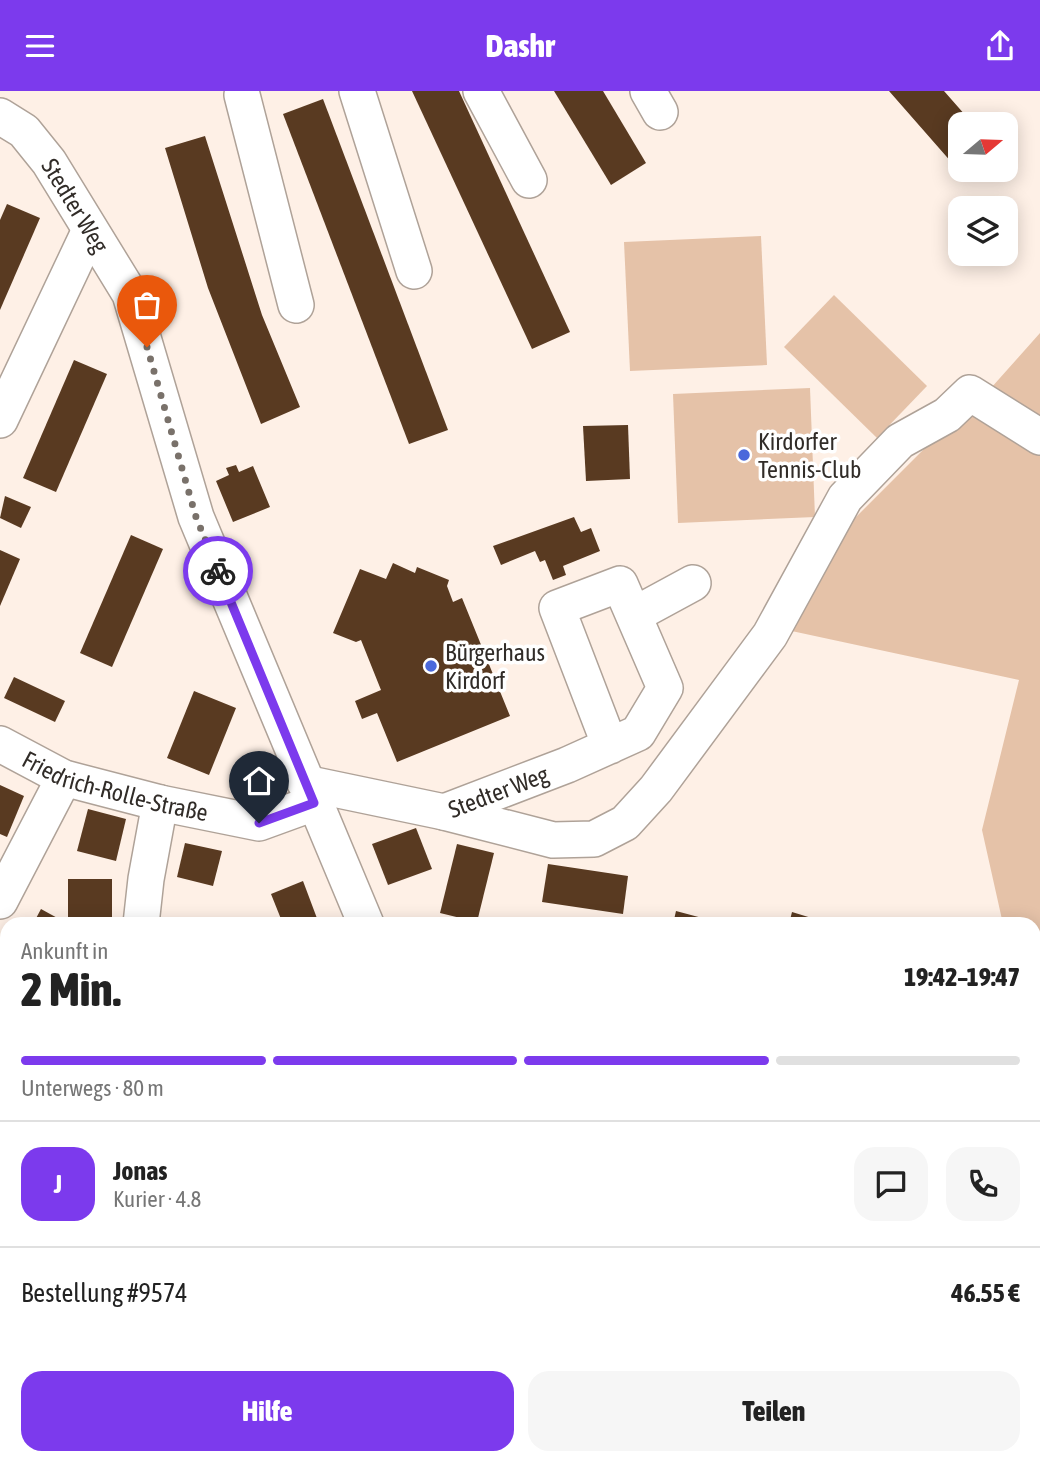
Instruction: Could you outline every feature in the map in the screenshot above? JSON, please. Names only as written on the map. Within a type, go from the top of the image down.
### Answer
[{"type":"street","points":[[357,91],[414,271]]},
{"type":"street","points":[[481,91],[529,180]]},
{"type":"street","points":[[246,92],[296,305]]},
{"type":"street","name":"Stedter Weg","points":[[0,116],[24,131],[49,162],[130,294],[196,517],[363,917]]},
{"type":"street","points":[[0,420],[90,230]]},
{"type":"street","points":[[444,813],[553,840],[594,839],[625,823],[656,789],[770,635],[845,498],[900,441],[947,415],[970,393],[1040,437]]},
{"type":"street","points":[[610,745],[557,608],[621,584],[634,615],[693,583]]},
{"type":"street","name":"Stedter Weg","points":[[310,793],[444,813],[567,765],[638,733],[665,688],[634,615]]},
{"type":"street","name":"Friedrich-Rolle-Straße","points":[[0,744],[64,778],[160,803],[259,823],[310,793]]},
{"type":"street","points":[[0,901],[64,778]]},
{"type":"street","points":[[142,917],[160,803]]},
{"type":"shaded area","name":"Kirdorfer Tennis-Club","points":[[761,236],[767,365],[630,371],[624,242]]},
{"type":"shaded area","name":"Kirdorfer Tennis-Club","points":[[834,295],[927,386],[877,438],[784,347]]},
{"type":"shaded area","points":[[1040,333],[1040,917],[1001,917],[982,830],[1019,680],[787,630],[832,541],[940,433],[966,416]]},
{"type":"shaded area","name":"Kirdorfer Tennis-Club","points":[[810,388],[815,517],[678,523],[673,394]]},
{"type":"building","points":[[412,91],[459,91],[570,332],[532,349]]},
{"type":"building","points":[[554,91],[603,91],[646,163],[611,185]]},
{"type":"building","points":[[889,91],[944,91],[962,112],[948,112],[948,158]]},
{"type":"building","points":[[323,99],[448,430],[409,444],[283,114]]},
{"type":"building","points":[[205,136],[262,315],[300,407],[261,424],[208,288],[165,148]]},
{"type":"building","points":[[7,204],[40,218],[0,310],[0,220]]},
{"type":"building","points":[[74,360],[107,374],[56,492],[23,478]]},
{"type":"building","points":[[628,425],[630,479],[586,481],[583,426]]},
{"type":"building","points":[[236,465],[239,472],[253,466],[270,507],[233,522],[216,481],[229,475],[226,468]]},
{"type":"building","points":[[5,496],[31,507],[21,528],[0,518]]},
{"type":"building","points":[[574,517],[581,532],[591,528],[600,551],[563,566],[566,575],[553,580],[545,560],[540,562],[535,551],[501,565],[493,546]]},
{"type":"building","points":[[131,535],[163,549],[112,667],[80,653]]},
{"type":"building","points":[[0,550],[20,559],[0,606]]},
{"type":"building","name":"Bürgerhaus Kirdorf","points":[[393,563],[415,573],[417,567],[449,580],[447,586],[453,602],[462,598],[510,716],[397,762],[377,713],[362,719],[355,701],[381,690],[361,640],[356,642],[333,633],[360,569],[386,579]]},
{"type":"building","points":[[14,677],[65,701],[55,722],[4,698]]},
{"type":"building","points":[[194,691],[236,708],[209,775],[167,758]]},
{"type":"building","points":[[0,785],[24,796],[7,837],[0,834]]},
{"type":"building","points":[[88,809],[126,819],[116,861],[77,851]]},
{"type":"building","points":[[416,828],[432,869],[388,885],[372,844]]},
{"type":"building","points":[[185,843],[222,851],[213,886],[177,877]]},
{"type":"building","points":[[457,844],[494,853],[478,917],[456,917],[440,913]]},
{"type":"building","points":[[548,864],[628,876],[623,914],[542,902]]},
{"type":"building","points":[[68,879],[112,879],[112,917],[68,917]]},
{"type":"building","points":[[303,881],[316,917],[280,917],[271,894]]},
{"type":"building","points":[[41,909],[56,917],[37,917]]},
{"type":"building","points":[[676,911],[698,917],[675,917]]},
{"type":"building","points":[[792,912],[808,917],[791,917]]},
{"type":"way so far","points":[[147,347],[196,517],[218,571]]},
{"type":"place","name":"Kirdorfer Tennis-Club","points":[[744,455]]},
{"type":"place","name":"Bürgerhaus Kirdorf","points":[[431,666]]},
{"type":"route","points":[[218,571],[314,803],[259,823]]}]
